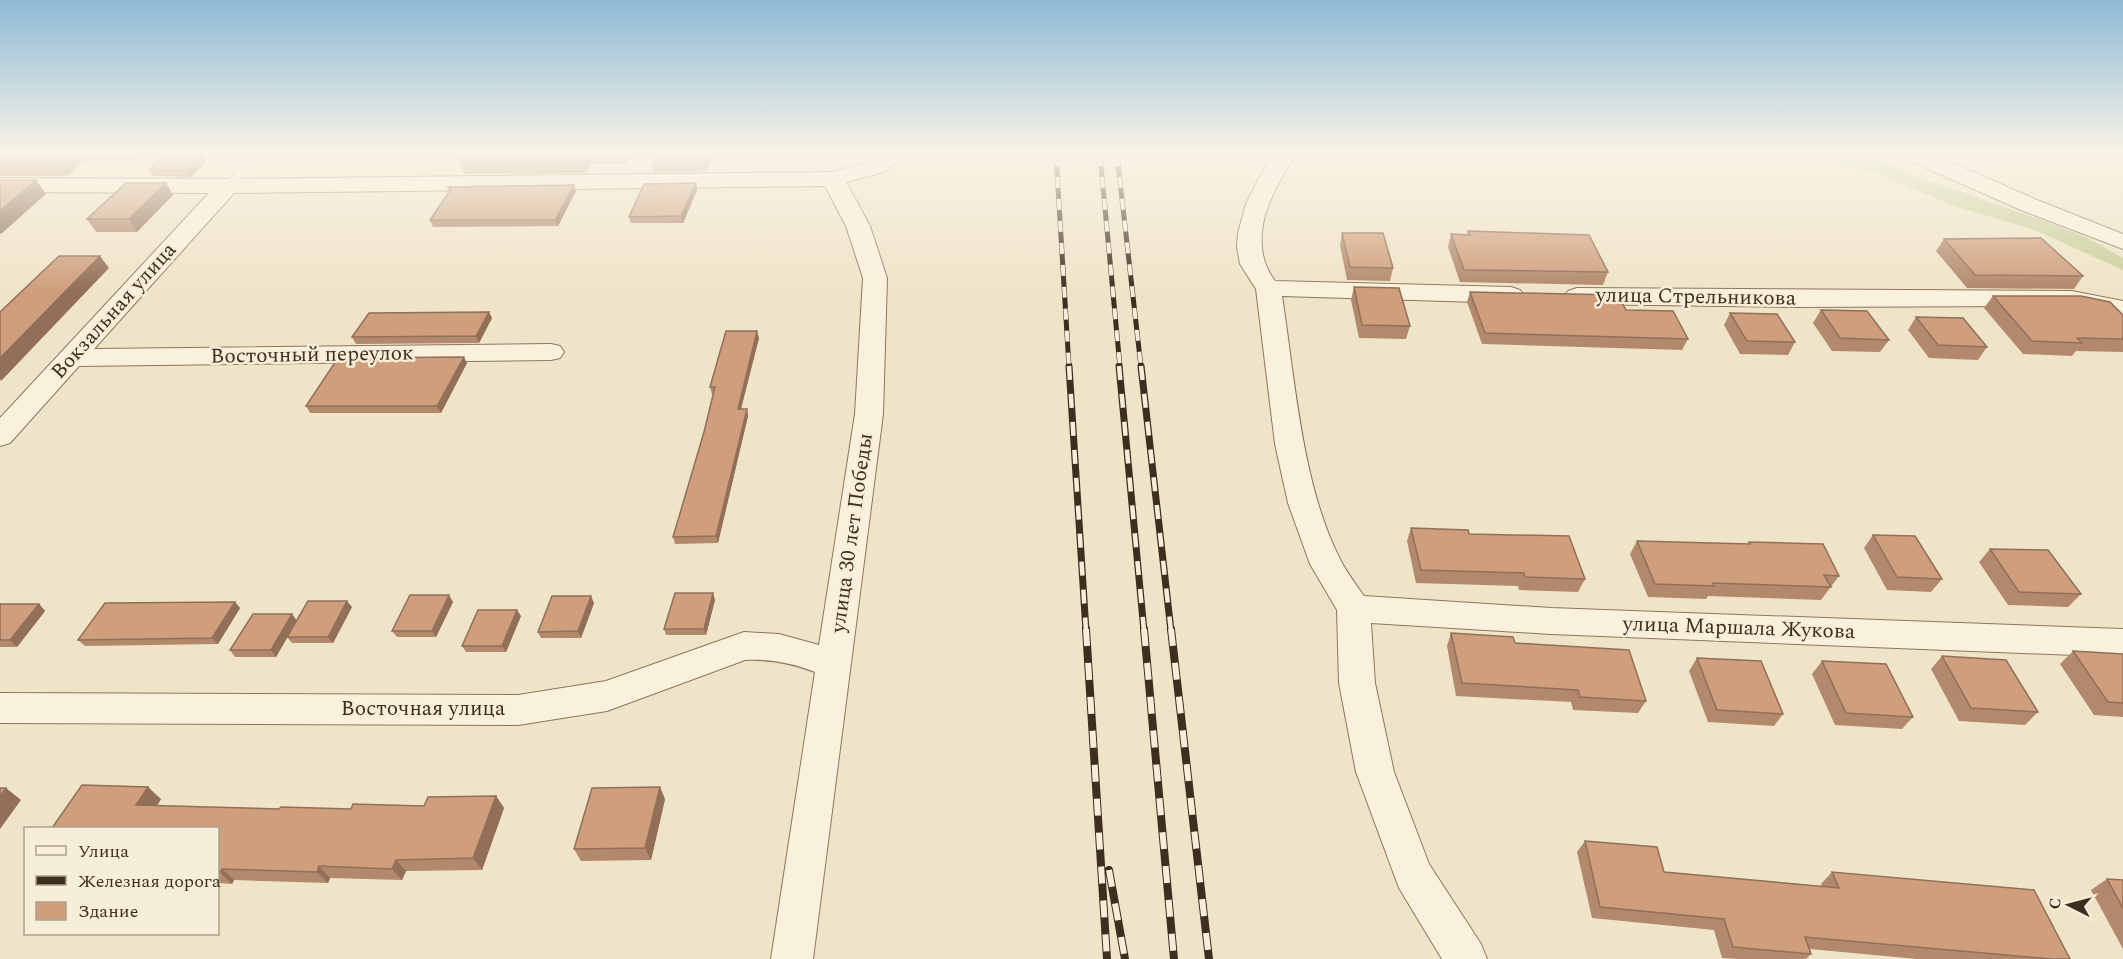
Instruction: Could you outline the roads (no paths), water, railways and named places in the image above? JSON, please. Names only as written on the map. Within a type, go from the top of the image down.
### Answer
[{"type":"street","name":"Вокзальная улица","points":[[0,436],[216,200]]},
{"type":"street","name":"улица 30 лет Победы","points":[[792,959],[870,414],[875,278],[858,225],[844,200]]},
{"type":"street","points":[[1259,200],[1250,232],[1251,258],[1257,273],[1268,288],[1290,444],[1303,503],[1326,564],[1354,609],[1357,683],[1375,772],[1413,875],[1466,959]]},
{"type":"street","points":[[2017,200],[2123,242]]},
{"type":"street","name":"улица Стрельникова","points":[[1268,288],[1791,299],[2037,298],[2072,299],[2123,309]]},
{"type":"street","name":"Восточный переулок","points":[[72,358],[551,352]]},
{"type":"street","points":[[0,402],[31,402]]},
{"type":"street","name":"улица Маршала Жукова","points":[[1354,609],[1551,621],[2123,643]]},
{"type":"street","name":"Восточная улица","points":[[0,708],[518,710],[607,696],[744,646],[769,645],[792,648],[833,664]]},
{"type":"railway","points":[[1059,200],[1069,367]]},
{"type":"railway","points":[[1104,200],[1120,367]]},
{"type":"railway","points":[[1122,200],[1141,367]]},
{"type":"railway","points":[[1069,366],[1086,631]]},
{"type":"railway","points":[[1119,366],[1144,631]]},
{"type":"railway","points":[[1141,366],[1171,631]]},
{"type":"railway","points":[[1086,629],[1107,959]]},
{"type":"railway","points":[[1144,629],[1174,959]]},
{"type":"railway","points":[[1171,629],[1209,959]]},
{"type":"railway","points":[[1109,870],[1125,959]]}]
